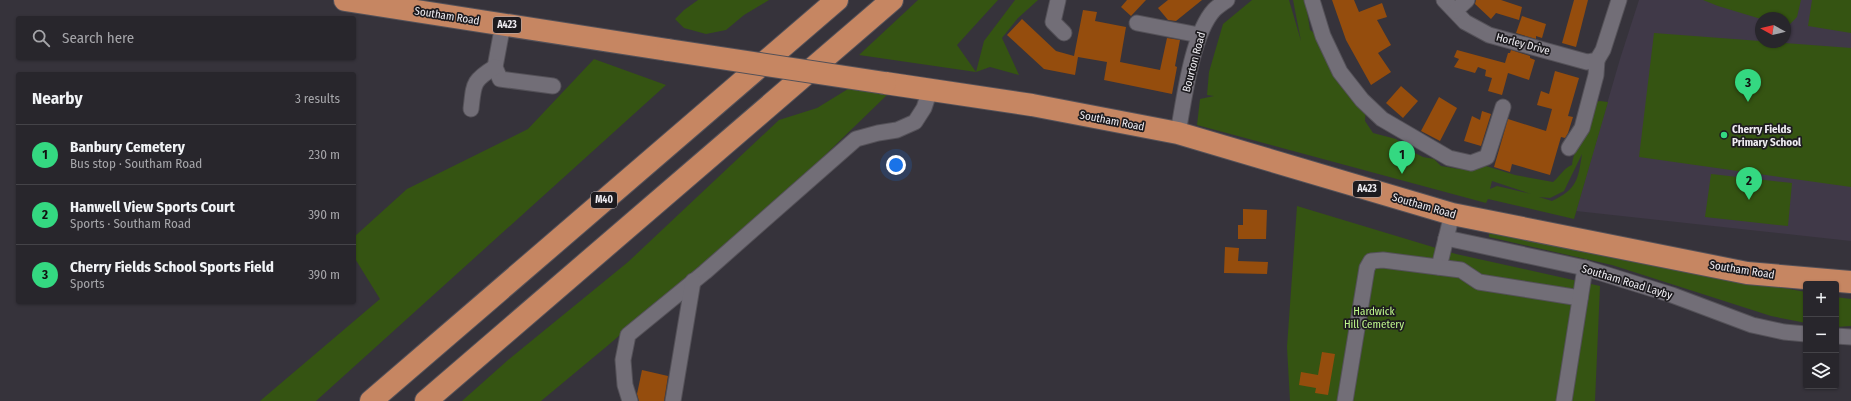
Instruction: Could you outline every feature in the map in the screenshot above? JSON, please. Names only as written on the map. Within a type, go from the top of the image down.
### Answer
[{"type":"highway","name":"Southam Road","points":[[345,0],[1032,105],[1178,133],[1452,214],[1747,273],[1851,282]]},
{"type":"highway","name":"M40","points":[[371,401],[837,0]]},
{"type":"highway","points":[[426,401],[892,0]]},
{"type":"street","points":[[1058,0],[1053,22],[1064,33]]},
{"type":"street","name":"Bourton Road","points":[[1178,133],[1199,35],[1214,10],[1226,0]]},
{"type":"street","points":[[1312,0],[1323,36],[1340,72],[1362,100],[1382,119],[1449,158],[1471,163],[1487,157],[1503,107]]},
{"type":"street","name":"Horley Drive","points":[[1444,0],[1465,22],[1489,35],[1587,62],[1597,60]]},
{"type":"street","points":[[1455,11],[1467,0]]},
{"type":"street","points":[[1569,148],[1582,128],[1596,75],[1597,60],[1603,50],[1618,0]]},
{"type":"street","points":[[1138,23],[1199,35]]},
{"type":"street","points":[[503,24],[495,67],[500,79],[553,86]]},
{"type":"street","points":[[471,109],[474,85],[481,76],[495,67]]},
{"type":"street","points":[[630,401],[625,385],[623,360],[628,335],[693,281],[856,139],[897,130],[915,122],[924,108],[930,90]]},
{"type":"street","points":[[1439,267],[1452,214]]},
{"type":"street","name":"Southam Road Layby","points":[[1446,238],[1585,268],[1672,295],[1752,325],[1784,332],[1803,334]]},
{"type":"street","points":[[1345,401],[1367,268],[1372,261],[1383,260],[1461,270],[1479,282],[1580,298]]},
{"type":"street","points":[[1564,401],[1585,268]]},
{"type":"street","points":[[673,401],[693,281]]},
{"type":"street","points":[[1839,336],[1851,337]]},
{"type":"shaded area","name":"Cherry Fields Primary School","points":[[1639,0],[1851,0],[1851,241],[1576,211],[1620,59]]},
{"type":"green space","points":[[698,0],[769,0],[744,15],[726,30],[706,34],[684,28],[675,19],[684,10]]},
{"type":"green space","points":[[918,0],[998,0],[957,45],[976,72],[859,55]]},
{"type":"green space","points":[[1015,0],[1038,0],[1018,18],[1002,38],[1019,75],[990,67],[976,72],[984,41]]},
{"type":"green space","points":[[1252,0],[1289,0],[1301,41],[1293,0],[1308,0],[1306,4],[1310,30],[1316,34],[1366,104],[1365,121],[1373,133],[1396,139],[1413,152],[1423,157],[1434,159],[1441,166],[1459,169],[1462,167],[1475,169],[1486,166],[1515,175],[1553,182],[1564,170],[1572,165],[1575,152],[1585,136],[1595,102],[1608,102],[1574,219],[1488,199],[1486,203],[1197,125],[1200,99],[1214,96],[1207,95],[1209,72],[1223,24]],"holes":[[[1582,154],[1579,171],[1575,183],[1571,188],[1560,197],[1552,201],[1539,197],[1550,198],[1564,191]],[[1492,181],[1531,194],[1497,186],[1490,189]]]},
{"type":"green space","points":[[1703,0],[1801,0],[1797,17],[1791,23],[1791,12],[1755,12],[1755,17]]},
{"type":"green space","points":[[1812,0],[1851,0],[1851,33],[1808,26]]},
{"type":"green space","points":[[1654,33],[1755,41],[1755,48],[1791,48],[1791,43],[1851,48],[1851,187],[1639,157]]},
{"type":"green space","points":[[594,59],[666,85],[316,401],[260,401],[380,299],[356,260],[356,235],[407,189],[528,129]]},
{"type":"green space","points":[[848,89],[888,94],[821,159],[731,240],[541,401],[462,401],[508,360],[628,262],[779,120],[817,108]]},
{"type":"green space","points":[[1711,174],[1792,183],[1788,226],[1705,217]]},
{"type":"green space","name":"Hardwick Hill Cemetery","points":[[1297,206],[1456,254],[1600,286],[1595,401],[1290,401],[1287,347]]},
{"type":"green space","points":[[1494,228],[1740,280],[1803,291],[1803,322],[1771,316],[1612,265],[1489,237],[1489,233]]},
{"type":"green space","points":[[1839,297],[1851,299],[1851,326],[1839,327]]},
{"type":"building","points":[[1127,0],[1146,0],[1131,16],[1121,7]]},
{"type":"building","points":[[1168,0],[1202,0],[1176,21],[1168,20],[1158,8]]},
{"type":"building","points":[[1332,0],[1354,0],[1359,12],[1382,3],[1387,17],[1377,20],[1391,45],[1378,53],[1391,72],[1371,85],[1346,40]]},
{"type":"building","points":[[1476,0],[1501,0],[1522,7],[1519,20],[1496,13],[1491,19],[1475,4]]},
{"type":"building","points":[[1574,0],[1588,0],[1576,47],[1562,43]]},
{"type":"building","points":[[1083,10],[1097,12],[1095,21],[1126,27],[1120,62],[1160,70],[1167,38],[1180,40],[1172,94],[1104,80],[1107,62],[1078,57],[1075,75],[1044,69],[1007,35],[1022,19],[1056,51],[1074,56]]},
{"type":"building","points":[[1522,16],[1546,24],[1542,38],[1536,36],[1536,39],[1516,33]]},
{"type":"building","points":[[1457,50],[1505,63],[1508,53],[1510,53],[1511,50],[1530,56],[1530,58],[1535,60],[1529,80],[1508,73],[1502,95],[1488,91],[1492,78],[1485,76],[1486,70],[1478,67],[1475,73],[1454,67],[1459,59],[1454,57]]},
{"type":"building","points":[[1555,71],[1579,78],[1568,116],[1573,117],[1565,138],[1561,137],[1550,175],[1512,164],[1510,172],[1494,167],[1508,119],[1546,131],[1552,109],[1537,105],[1541,91],[1549,94]]},
{"type":"building","points":[[1401,86],[1418,101],[1403,118],[1386,103]]},
{"type":"building","points":[[1439,97],[1457,108],[1440,141],[1421,131]]},
{"type":"building","points":[[1482,111],[1491,114],[1481,146],[1464,141],[1472,116],[1480,120]]},
{"type":"building","points":[[1243,209],[1267,210],[1266,239],[1238,239],[1238,225],[1243,225]]},
{"type":"building","points":[[1225,247],[1239,248],[1238,261],[1268,262],[1267,274],[1224,273]]},
{"type":"building","points":[[1322,352],[1335,354],[1328,395],[1315,393],[1316,388],[1299,385],[1301,372],[1318,375]]},
{"type":"building","points":[[642,370],[668,376],[664,401],[639,401],[637,394]]},
{"type":"place","name":"Cherry Fields School Sports Field","points":[[1748,102]]},
{"type":"place","name":"Cherry Fields Primary School","points":[[1724,135]]},
{"type":"place","name":"Banbury Cemetery","points":[[1402,174]]},
{"type":"place","name":"Hanwell View Sports Court","points":[[1749,200]]}]
